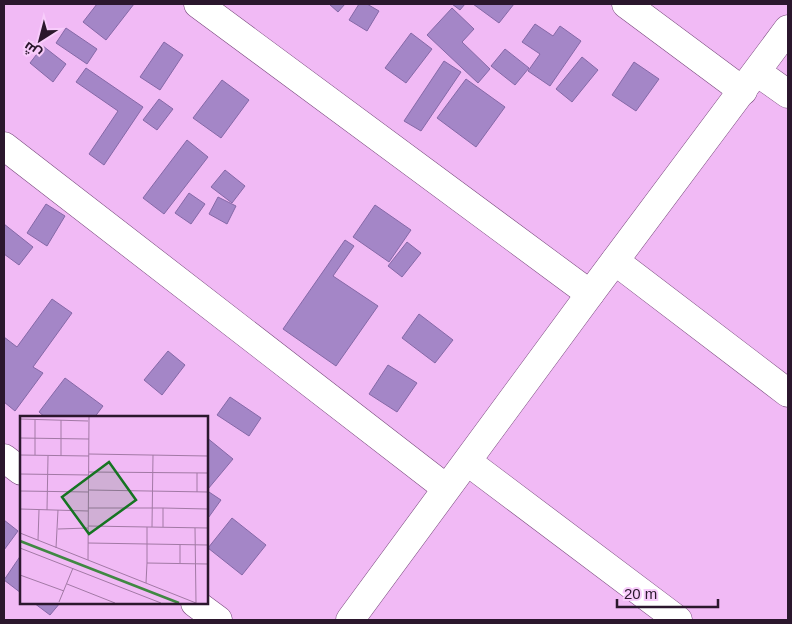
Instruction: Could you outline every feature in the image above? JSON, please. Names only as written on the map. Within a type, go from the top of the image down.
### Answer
[{"type":"street","points":[[198,4],[590,294]]},
{"type":"street","points":[[626,4],[750,81],[788,94]]},
{"type":"street","points":[[350,620],[788,29]]},
{"type":"street","points":[[4,146],[446,488]]},
{"type":"street","points":[[615,261],[788,393]]},
{"type":"street","points":[[4,458],[20,470]]},
{"type":"street","points":[[468,462],[678,620]]},
{"type":"street","points":[[196,604],[218,620]]},
{"type":"building","points":[[97,4],[134,4],[106,40],[83,22]]},
{"type":"building","points":[[329,4],[345,4],[338,12]]},
{"type":"building","points":[[359,4],[367,4],[379,11],[367,31],[349,20]]},
{"type":"building","points":[[452,4],[465,4],[460,10]]},
{"type":"building","points":[[473,4],[514,4],[499,23]]},
{"type":"building","points":[[452,8],[474,29],[462,42],[490,69],[478,83],[427,35]]},
{"type":"building","points":[[535,24],[553,36],[560,26],[581,41],[550,86],[528,71],[540,54],[522,42]]},
{"type":"building","points":[[66,28],[97,49],[87,64],[56,43]]},
{"type":"building","points":[[411,33],[432,49],[406,83],[385,68]]},
{"type":"building","points":[[164,42],[183,55],[160,90],[140,77]]},
{"type":"building","points":[[43,46],[66,64],[53,82],[30,63]]},
{"type":"building","points":[[505,49],[529,68],[515,85],[491,66]]},
{"type":"building","points":[[582,57],[598,70],[572,102],[556,89]]},
{"type":"building","points":[[444,61],[461,72],[421,131],[404,121]]},
{"type":"building","points":[[634,62],[659,79],[636,111],[612,95]]},
{"type":"building","points":[[86,68],[143,107],[104,165],[89,154],[118,111],[76,82]]},
{"type":"building","points":[[466,79],[505,107],[476,147],[437,118]]},
{"type":"building","points":[[222,80],[249,100],[221,138],[193,118]]},
{"type":"building","points":[[159,99],[173,109],[157,130],[143,120]]},
{"type":"building","points":[[187,140],[208,157],[164,214],[143,198]]},
{"type":"building","points":[[225,170],[245,186],[232,203],[211,187]]},
{"type":"building","points":[[189,193],[205,204],[191,224],[175,213]]},
{"type":"building","points":[[218,197],[236,206],[227,224],[209,214]]},
{"type":"building","points":[[46,204],[65,216],[47,246],[27,233]]},
{"type":"building","points":[[375,205],[411,230],[389,262],[353,237]]},
{"type":"building","points":[[4,224],[33,247],[19,265],[4,254]]},
{"type":"building","points":[[345,240],[354,246],[333,276],[378,306],[336,366],[283,329]]},
{"type":"building","points":[[407,242],[421,253],[402,277],[388,266]]},
{"type":"building","points":[[52,299],[72,313],[33,367],[43,373],[15,411],[4,402],[4,337],[17,347]]},
{"type":"building","points":[[419,314],[453,340],[435,363],[402,338]]},
{"type":"building","points":[[168,351],[185,365],[162,395],[144,380]]},
{"type":"building","points":[[388,365],[417,383],[397,412],[369,394]]},
{"type":"building","points":[[65,378],[103,406],[96,416],[44,416],[39,412]]},
{"type":"building","points":[[230,397],[261,418],[249,436],[217,415]]},
{"type":"building","points":[[208,439],[233,459],[208,489]]},
{"type":"building","points":[[208,491],[221,500],[208,518]]},
{"type":"building","points":[[232,518],[266,545],[242,575],[208,548]]},
{"type":"building","points":[[4,520],[18,531],[4,550]]},
{"type":"building","points":[[20,556],[20,592],[4,580]]},
{"type":"building","points":[[35,604],[59,604],[50,615]]}]
